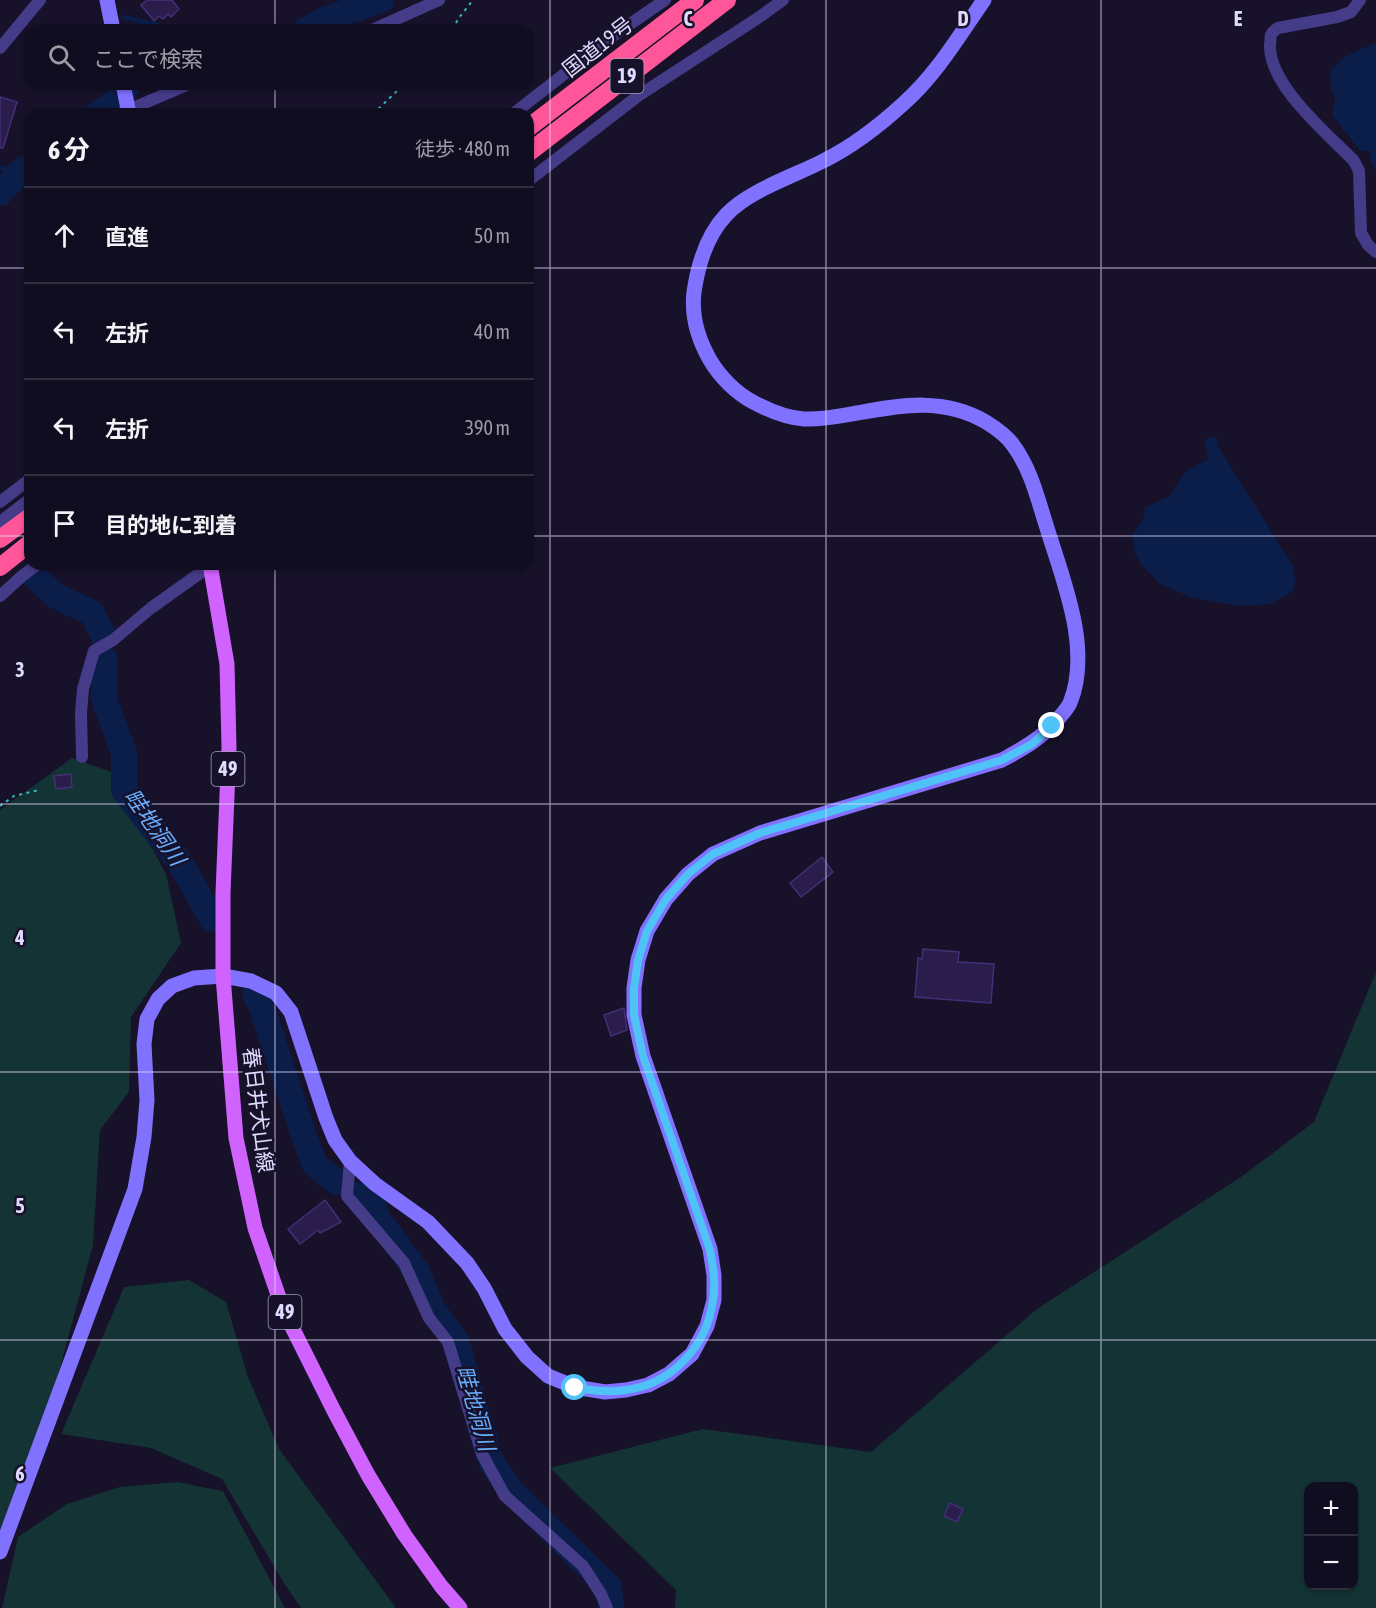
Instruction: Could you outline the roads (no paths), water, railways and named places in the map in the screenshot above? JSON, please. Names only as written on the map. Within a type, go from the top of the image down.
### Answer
[{"type":"highway","name":"国道19号","points":[[534,123],[695,0]]},
{"type":"highway","name":"国道19号","points":[[534,148],[727,0]]},
{"type":"highway","points":[[0,539],[24,521]]},
{"type":"highway","points":[[0,567],[24,548]]},
{"type":"main road","name":"春日井犬山線","points":[[211,570],[227,664],[229,747],[223,894],[223,975],[236,1138],[255,1228],[283,1309],[368,1475],[404,1534],[441,1586],[460,1608]]},
{"type":"street","points":[[0,48],[40,0]]},
{"type":"street","points":[[107,0],[112,24]]},
{"type":"street","points":[[385,24],[439,0]]},
{"type":"street","points":[[521,108],[617,33],[665,0]]},
{"type":"street","points":[[534,176],[639,96],[783,0]]},
{"type":"street","points":[[0,1552],[135,1189],[144,1137],[147,1100],[144,1044],[147,1019],[158,999],[172,986],[194,978],[223,975],[251,981],[276,993],[291,1012],[335,1140],[350,1161],[375,1184],[428,1222],[467,1263],[484,1288],[506,1329],[527,1357],[548,1376],[575,1388],[605,1392],[626,1390],[648,1385],[669,1374],[692,1354],[707,1326],[714,1300],[714,1275],[710,1250],[643,1056],[634,1015],[634,988],[638,960],[647,931],[673,890],[688,874],[713,854],[760,833],[1002,760],[1032,744],[1069,706],[1076,679],[1076,630],[1071,603],[1030,475],[1012,442],[986,423],[958,409],[930,405],[892,407],[830,418],[802,419],[769,410],[744,397],[717,372],[704,348],[694,321],[694,295],[698,270],[708,241],[726,214],[748,197],[827,159],[865,135],[904,104],[935,71],[984,0]]},
{"type":"street","points":[[1360,0],[1351,12],[1337,17],[1278,28],[1271,35],[1270,48],[1280,79],[1308,116],[1354,162],[1359,171],[1361,233],[1368,245],[1376,252]]},
{"type":"street","points":[[124,90],[126,108]]},
{"type":"street","points":[[135,108],[176,90]]},
{"type":"street","points":[[0,502],[24,483]]},
{"type":"street","points":[[0,522],[24,504]]},
{"type":"street","points":[[0,596],[30,570]]},
{"type":"street","points":[[82,757],[82,689],[94,651],[113,640],[151,608],[203,570]]},
{"type":"street","points":[[350,1161],[347,1196],[404,1263],[429,1318],[448,1342],[482,1454],[505,1496],[584,1566],[602,1594],[607,1608]]},
{"type":"water","points":[[1376,44],[1376,173],[1370,158],[1370,150],[1360,151],[1332,115],[1335,99],[1331,89],[1330,71],[1344,57]]},
{"type":"water","points":[[1216,436],[1219,448],[1293,566],[1296,582],[1293,591],[1272,604],[1239,606],[1189,597],[1159,583],[1135,554],[1132,535],[1143,520],[1145,507],[1170,496],[1184,473],[1208,459],[1204,440]]},
{"type":"waterway","points":[[317,24],[382,0]]},
{"type":"waterway","points":[[123,17],[154,24]]},
{"type":"waterway","points":[[106,108],[118,100],[125,90]]},
{"type":"waterway","points":[[0,167],[19,173]]},
{"type":"waterway","points":[[0,193],[24,170]]},
{"type":"waterway","name":"畦地洞川","points":[[34,576],[56,596],[92,613],[104,637]]},
{"type":"waterway","name":"畦地洞川","points":[[104,659],[104,699],[124,753],[124,790],[181,864],[212,919]]},
{"type":"waterway","name":"畦地洞川","points":[[255,994],[262,1008],[315,1165],[337,1182]]},
{"type":"waterway","name":"畦地洞川","points":[[358,1195],[372,1203],[378,1219],[417,1272],[432,1308],[457,1343],[491,1462],[512,1492],[609,1587],[611,1608]]}]
